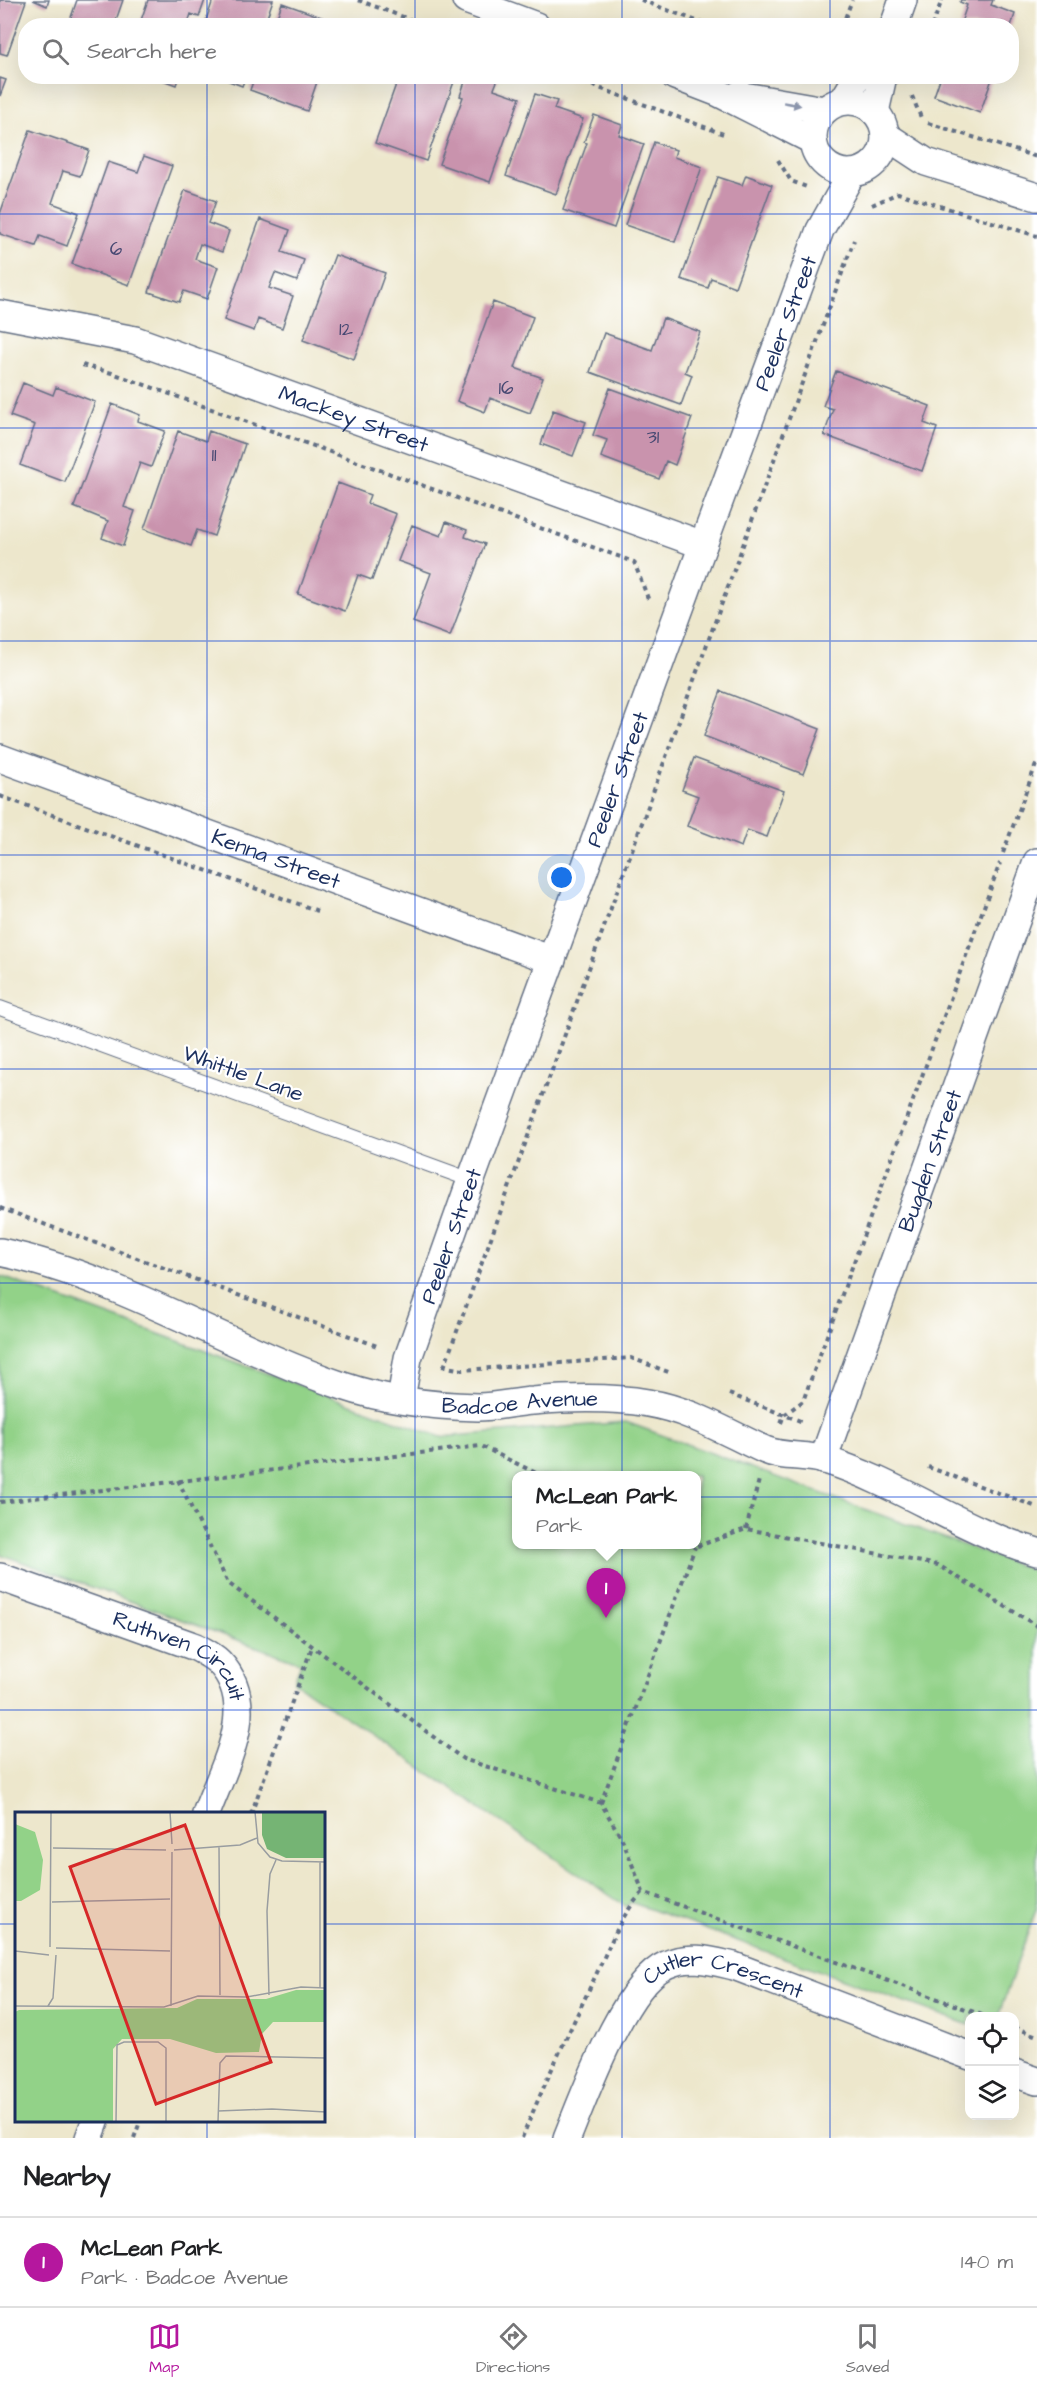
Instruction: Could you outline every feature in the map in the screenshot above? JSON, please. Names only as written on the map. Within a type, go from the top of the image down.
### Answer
[{"type":"street","points":[[466,0],[514,18]]},
{"type":"street","points":[[897,18],[903,0]]},
{"type":"street","points":[[696,84],[719,93],[812,140]]},
{"type":"street","points":[[851,84],[833,105],[816,119],[812,140],[818,157],[825,164],[833,170],[852,173],[870,167],[882,153],[880,123],[882,84]]},
{"type":"street","points":[[719,93],[833,105],[863,103],[880,123],[926,162]]},
{"type":"street","points":[[876,160],[926,162],[1037,197]]},
{"type":"street","name":"Peeler Street","points":[[820,230],[825,164]]},
{"type":"street","name":"Peeler Street","points":[[401,1399],[408,1358],[703,545],[820,230],[852,173]]},
{"type":"street","name":"Mackey Street","points":[[0,314],[135,340],[703,545]]},
{"type":"street","name":"Kenna Street","points":[[0,758],[552,960]]},
{"type":"street","name":"Bugden Street","points":[[828,1448],[1037,862]]},
{"type":"street","name":"Badcoe Avenue","points":[[0,1252],[35,1259],[82,1275],[344,1387],[401,1399],[480,1407],[533,1401],[648,1403],[684,1413],[769,1452],[828,1448],[1037,1552]]},
{"type":"street","name":"Ruthven Circuit","points":[[0,1577],[196,1647],[218,1661],[233,1681],[238,1703],[239,1723],[207,1812]]},
{"type":"street","name":"Cutler Crescent","points":[[567,2138],[628,2002],[646,1978],[667,1964],[698,1958],[734,1966],[965,2053]]},
{"type":"street","points":[[1019,2075],[1037,2081]]},
{"type":"street","points":[[89,2138],[94,2123]]},
{"type":"lane","name":"Whittle Lane","points":[[0,1008],[471,1180]]},
{"type":"path","points":[[358,0],[406,18]]},
{"type":"path","points":[[641,0],[689,18]]},
{"type":"path","points":[[845,18],[852,0]]},
{"type":"path","points":[[935,18],[942,0]]},
{"type":"path","points":[[909,87],[923,122],[1037,157]]},
{"type":"path","points":[[866,208],[898,193],[1037,236]]},
{"type":"path","points":[[78,364],[112,373],[634,562],[649,602],[714,625]]},
{"type":"path","points":[[784,1415],[803,1401],[1037,762]]},
{"type":"path","points":[[0,796],[327,914]]},
{"type":"path","points":[[541,992],[575,1005]]},
{"type":"path","points":[[0,1208],[408,1358],[464,1370],[631,1358],[675,1375]]},
{"type":"path","points":[[718,1391],[784,1415],[828,1448]]},
{"type":"path","points":[[0,1502],[481,1446],[533,1471]]},
{"type":"path","points":[[927,1466],[1037,1507]]},
{"type":"path","points":[[178,1480],[228,1583],[463,1759],[601,1803],[623,1841],[643,1892],[974,2012]]},
{"type":"path","points":[[701,1545],[746,1528],[938,1565],[1037,1626]]},
{"type":"path","points":[[601,1803],[694,1549]]},
{"type":"path","points":[[252,1812],[312,1647]]},
{"type":"path","points":[[522,2138],[631,1904],[643,1892]]},
{"type":"path","points":[[1019,2029],[1037,2036]]},
{"type":"path","points":[[134,2138],[139,2123]]},
{"type":"green space","points":[[0,1276],[441,1437],[626,1422],[1037,1572],[1037,1907],[1000,2012],[965,2012],[965,2024],[630,1902],[627,1907],[294,1682],[301,1663],[0,1554]]},
{"type":"building","points":[[0,0],[26,1],[20,18],[18,18],[7,55],[0,53]]},
{"type":"building","points":[[33,0],[49,0],[47,6]]},
{"type":"building","points":[[77,0],[123,0],[117,18],[71,18]]},
{"type":"building","points":[[148,0],[205,0],[199,17],[191,14],[190,18],[142,18]]},
{"type":"building","points":[[213,0],[273,0],[267,18],[207,18]]},
{"type":"building","points":[[961,0],[993,0],[991,5],[1015,14],[1014,18],[963,18],[967,5],[960,2]]},
{"type":"building","points":[[282,3],[324,18],[277,18]]},
{"type":"building","points":[[0,78],[6,80],[0,96]]},
{"type":"building","points":[[252,84],[316,84],[307,111],[250,90]]},
{"type":"building","points":[[396,84],[453,84],[426,161],[375,143]]},
{"type":"building","points":[[464,84],[496,84],[494,89],[520,98],[490,182],[439,164],[463,97],[460,96]]},
{"type":"building","points":[[938,84],[990,84],[980,113],[934,96]]},
{"type":"building","points":[[535,94],[557,101],[554,109],[583,119],[556,194],[506,176]]},
{"type":"building","points":[[594,115],[622,125],[619,135],[644,144],[614,228],[563,210],[587,143],[584,142]]},
{"type":"building","points":[[30,130],[89,150],[80,176],[63,171],[52,203],[79,213],[67,246],[40,236],[36,246],[0,234],[0,214]]},
{"type":"building","points":[[654,142],[676,150],[674,157],[702,167],[675,242],[625,225]]},
{"type":"building","points":[[144,156],[172,166],[129,285],[72,264],[108,162],[138,172]]},
{"type":"building","points":[[746,175],[772,185],[735,287],[711,278],[708,288],[681,279],[718,177],[742,185]]},
{"type":"building","points":[[185,190],[216,201],[208,223],[229,231],[222,252],[200,244],[195,259],[218,267],[207,299],[184,291],[179,302],[149,292]]},
{"type":"building","points":[[260,219],[290,230],[282,252],[304,260],[297,281],[275,273],[269,288],[293,296],[282,328],[258,319],[254,331],[224,320]]},
{"type":"building","points":[[335,255],[385,273],[354,359],[303,340]]},
{"type":"building","points":[[493,302],[533,317],[515,368],[543,378],[530,413],[490,398],[485,412],[457,401]]},
{"type":"building","points":[[663,318],[700,332],[685,372],[692,375],[681,405],[590,372],[604,333],[652,350]]},
{"type":"building","points":[[836,371],[930,406],[924,423],[937,428],[922,471],[824,435],[833,409],[823,406]]},
{"type":"building","points":[[23,383],[53,395],[56,387],[95,402],[65,482],[20,465],[35,425],[10,416]]},
{"type":"building","points":[[610,388],[692,418],[675,465],[666,461],[659,479],[601,457],[607,440],[593,435]]},
{"type":"building","points":[[112,404],[140,415],[138,421],[165,431],[151,467],[140,463],[124,507],[135,511],[123,546],[102,538],[108,521],[74,507]]},
{"type":"building","points":[[553,410],[586,422],[573,456],[541,444]]},
{"type":"building","points":[[178,431],[206,441],[209,431],[245,444],[214,536],[197,530],[191,546],[144,529]]},
{"type":"building","points":[[338,483],[370,495],[367,503],[396,514],[372,580],[358,575],[345,611],[298,594]]},
{"type":"building","points":[[446,522],[467,530],[465,537],[485,544],[450,636],[413,622],[431,573],[398,561],[412,525],[441,536]]},
{"type":"building","points":[[721,691],[820,729],[803,774],[704,736]]},
{"type":"building","points":[[694,758],[784,791],[767,837],[747,830],[741,847],[687,826],[698,796],[682,790]]},
{"type":"place","name":"McLean Park","points":[[606,1618]]}]
